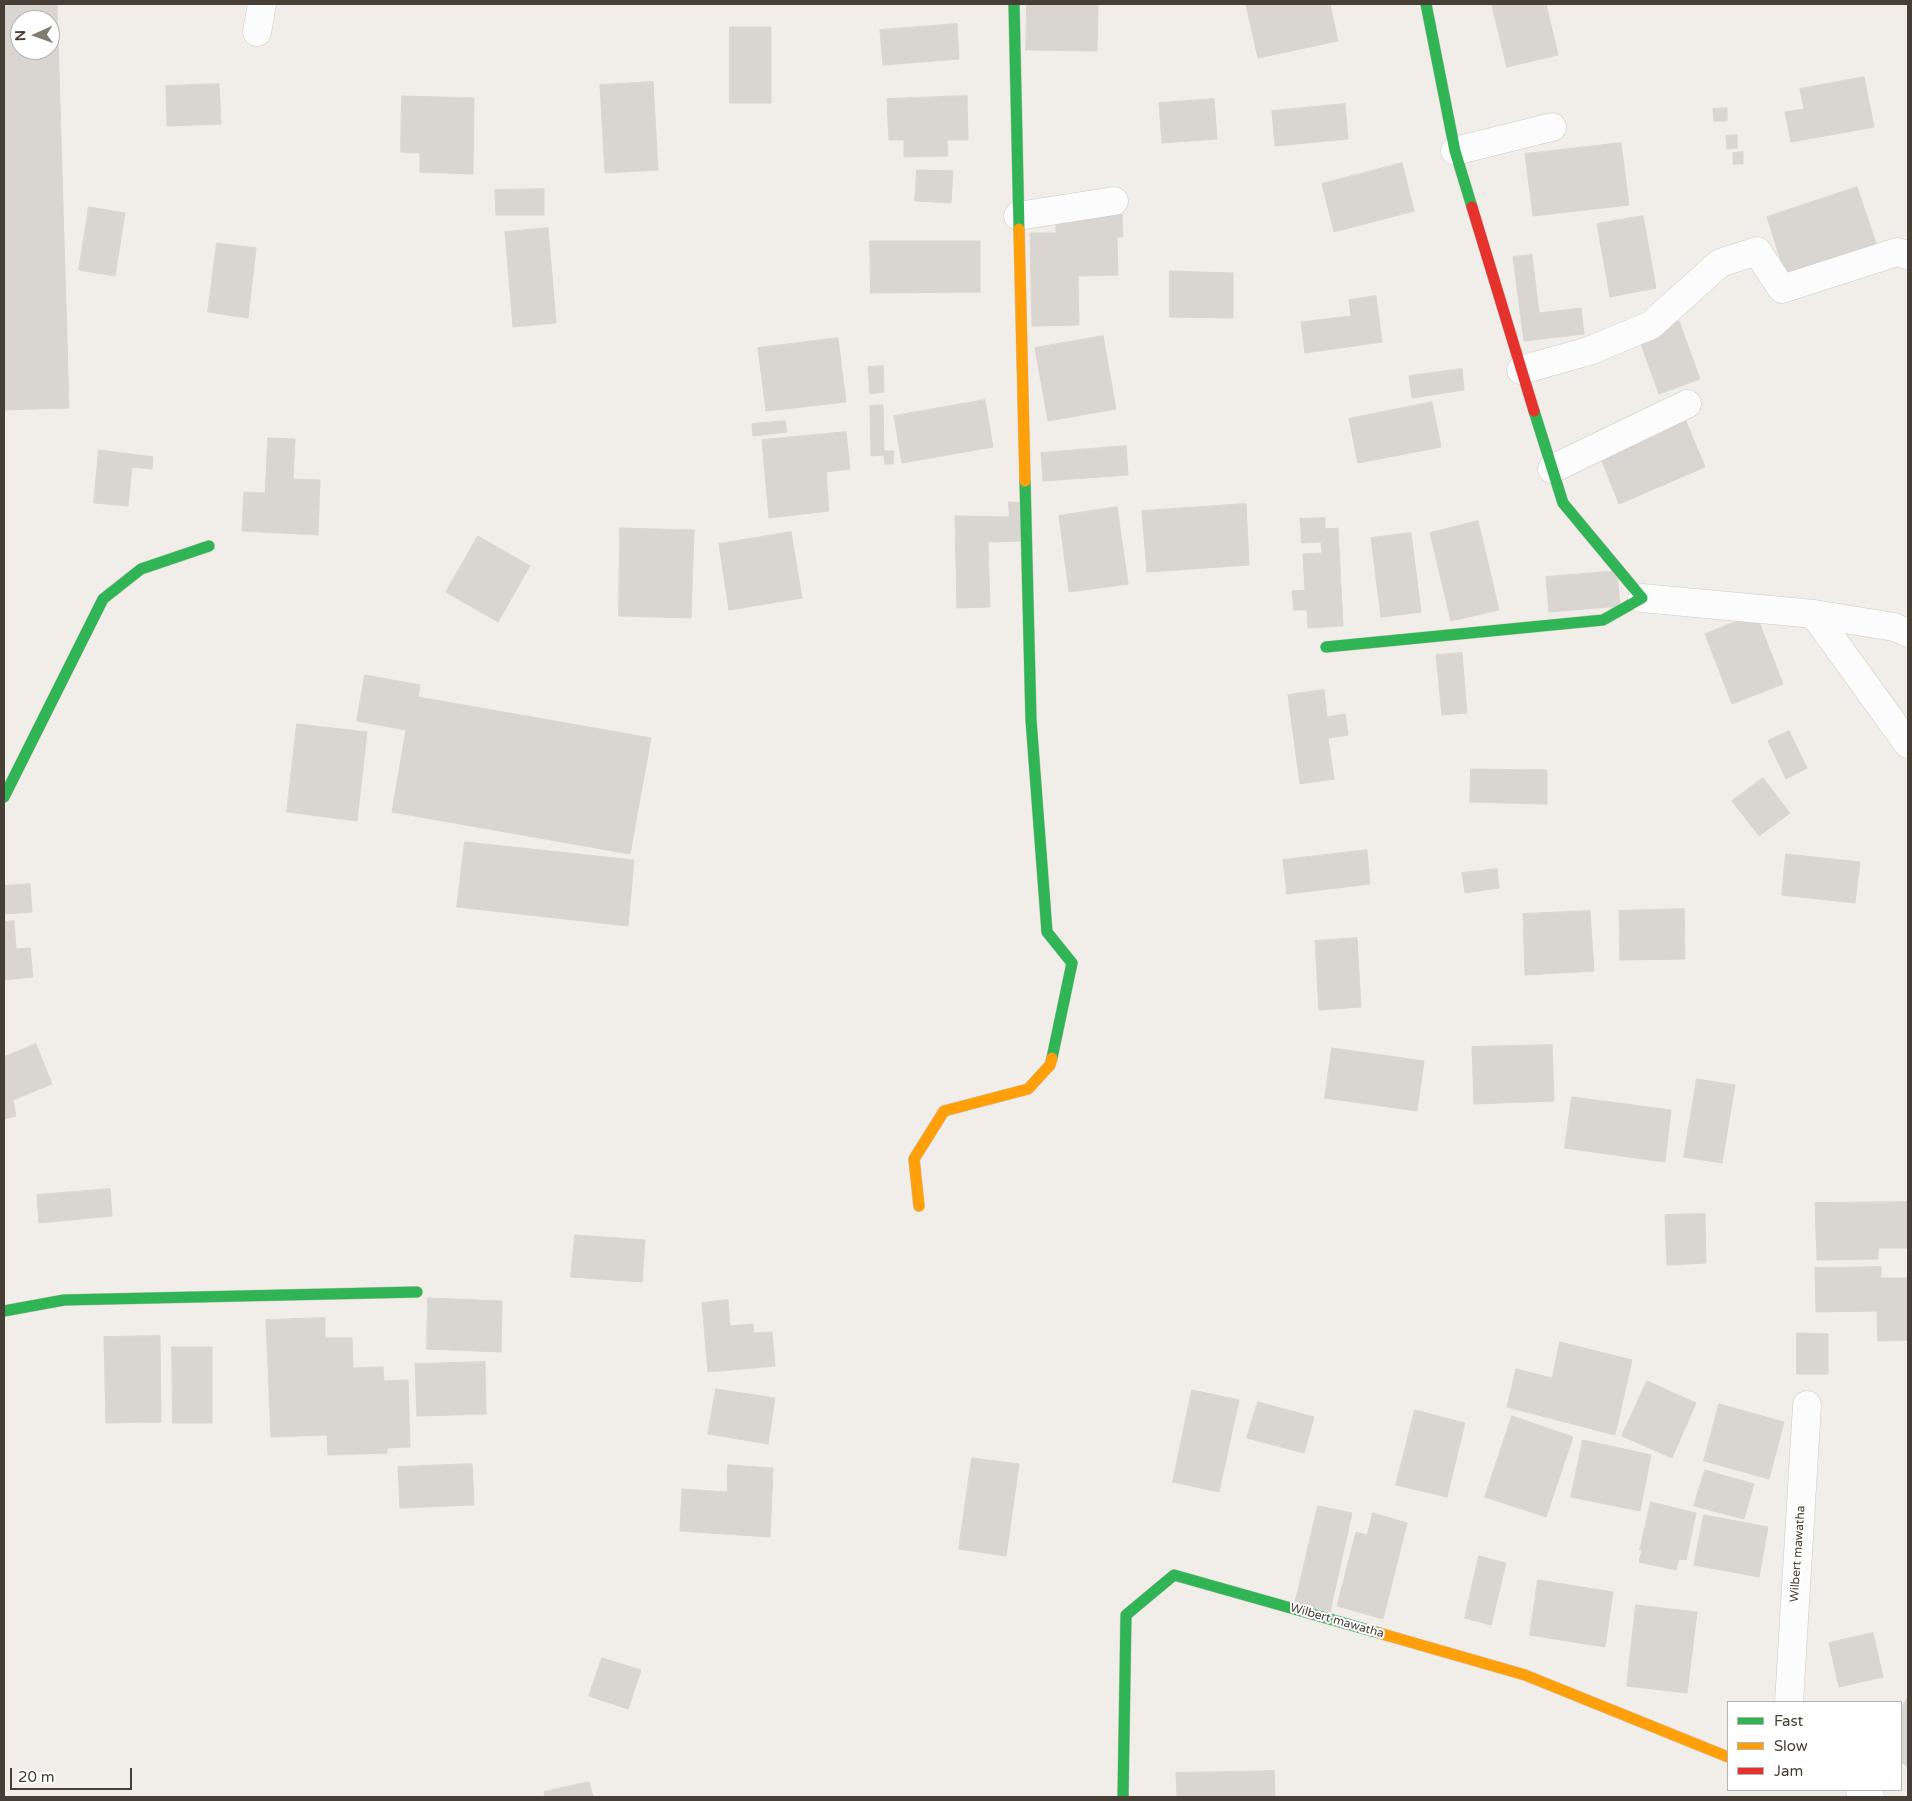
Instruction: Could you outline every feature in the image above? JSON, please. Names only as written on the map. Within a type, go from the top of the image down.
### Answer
[{"type":"street","points":[[257,32],[262,4]]},
{"type":"street","points":[[919,1206],[914,1159],[944,1111],[1028,1089],[1050,1065],[1072,963],[1047,932],[1030,720],[1014,4]]},
{"type":"street","points":[[1426,4],[1455,151],[1563,503],[1642,598]]},
{"type":"street","points":[[1455,151],[1552,127]]},
{"type":"street","points":[[1018,216],[1114,201]]},
{"type":"street","points":[[1521,370],[1589,351],[1650,325],[1720,263],[1757,251],[1782,288],[1897,252],[1908,255]]},
{"type":"street","points":[[1552,468],[1687,404]]},
{"type":"street","points":[[4,797],[103,599],[141,569],[209,546]]},
{"type":"street","points":[[1326,647],[1603,620],[1642,598],[1814,614],[1894,627],[1908,633]]},
{"type":"street","points":[[1814,614],[1908,744]]},
{"type":"street","points":[[4,1311],[64,1300],[417,1292]]},
{"type":"street","name":"Wilbert mawatha","points":[[1789,1701],[1807,1406]]},
{"type":"street","name":"Wilbert mawatha","points":[[1122,1797],[1126,1615],[1174,1575],[1526,1675],[1727,1757]]},
{"type":"building","points":[[4,4],[57,4],[57,10],[10,10],[10,60],[59,60],[69,408],[4,410]]},
{"type":"building","points":[[1027,4],[1098,5],[1097,51],[1026,50]]},
{"type":"building","points":[[1330,4],[1338,41],[1258,58],[1246,5]]},
{"type":"building","points":[[1492,4],[1546,4],[1558,55],[1507,67]]},
{"type":"building","points":[[957,24],[959,59],[883,65],[880,30]]},
{"type":"building","points":[[730,27],[771,27],[771,103],[730,103]]},
{"type":"building","points":[[1864,77],[1874,127],[1791,142],[1785,112],[1804,109],[1800,89]]},
{"type":"building","points":[[653,82],[658,170],[605,173],[600,85]]},
{"type":"building","points":[[219,84],[221,124],[167,126],[166,86]]},
{"type":"building","points":[[402,96],[474,98],[473,174],[420,172],[420,153],[401,152]]},
{"type":"building","points":[[967,96],[968,140],[947,140],[948,156],[904,157],[904,140],[889,140],[887,99]]},
{"type":"building","points":[[1214,99],[1217,139],[1162,143],[1159,103]]},
{"type":"building","points":[[1345,104],[1348,139],[1275,146],[1272,111]]},
{"type":"building","points":[[1727,108],[1727,121],[1714,121],[1713,109]]},
{"type":"building","points":[[1737,135],[1737,148],[1727,149],[1726,136]]},
{"type":"building","points":[[1621,143],[1629,205],[1533,216],[1525,154]]},
{"type":"building","points":[[1743,152],[1743,164],[1733,164],[1733,153]]},
{"type":"building","points":[[1402,163],[1414,211],[1334,232],[1322,184]]},
{"type":"building","points":[[917,170],[953,171],[951,203],[915,201]]},
{"type":"building","points":[[1857,187],[1877,246],[1786,277],[1767,217]]},
{"type":"building","points":[[544,189],[544,215],[496,215],[495,190]]},
{"type":"building","points":[[89,207],[125,213],[115,276],[79,270]]},
{"type":"building","points":[[1122,215],[1123,237],[1117,237],[1118,275],[1078,276],[1079,325],[1032,326],[1030,233],[1056,233],[1056,216]]},
{"type":"building","points":[[1643,216],[1656,288],[1610,297],[1597,224]]},
{"type":"building","points":[[548,228],[556,323],[513,327],[505,232]]},
{"type":"building","points":[[870,241],[980,241],[980,292],[871,293]]},
{"type":"building","points":[[217,243],[256,248],[248,318],[208,312]]},
{"type":"building","points":[[1532,255],[1539,313],[1581,308],[1584,334],[1524,341],[1513,257]]},
{"type":"building","points":[[1170,271],[1233,273],[1233,318],[1170,317]]},
{"type":"building","points":[[1376,296],[1382,342],[1305,353],[1301,322],[1351,316],[1349,300]]},
{"type":"building","points":[[1679,321],[1700,379],[1659,394],[1638,336]]},
{"type":"building","points":[[1103,336],[1116,409],[1048,421],[1035,348]]},
{"type":"building","points":[[838,338],[846,402],[766,411],[758,348]]},
{"type":"building","points":[[883,366],[884,392],[870,394],[868,367]]},
{"type":"building","points":[[1462,369],[1464,390],[1412,398],[1409,376]]},
{"type":"building","points":[[985,400],[993,447],[902,463],[894,416]]},
{"type":"building","points":[[1432,402],[1441,447],[1358,463],[1349,419]]},
{"type":"building","points":[[883,405],[884,451],[894,451],[893,464],[885,464],[884,455],[871,456],[870,406]]},
{"type":"building","points":[[1685,419],[1705,467],[1619,504],[1600,456]]},
{"type":"building","points":[[785,421],[787,432],[753,436],[752,424]]},
{"type":"building","points":[[846,432],[850,469],[826,472],[829,511],[769,518],[762,440]]},
{"type":"building","points":[[268,438],[295,439],[293,479],[320,480],[318,535],[242,531],[244,492],[265,493]]},
{"type":"building","points":[[1126,446],[1128,475],[1043,481],[1041,453]]},
{"type":"building","points":[[99,450],[153,457],[152,469],[132,467],[128,506],[94,503]]},
{"type":"building","points":[[1009,502],[1021,503],[1021,541],[988,542],[990,607],[957,608],[955,516],[1009,517]]},
{"type":"building","points":[[1246,504],[1249,565],[1147,572],[1142,511]]},
{"type":"building","points":[[1117,507],[1128,584],[1069,592],[1059,516]]},
{"type":"building","points":[[1325,518],[1325,529],[1338,528],[1343,626],[1308,628],[1307,610],[1294,610],[1292,591],[1305,590],[1303,554],[1322,553],[1321,542],[1302,543],[1300,519]]},
{"type":"building","points":[[1478,521],[1499,610],[1451,621],[1430,533]]},
{"type":"building","points":[[620,528],[694,530],[691,618],[619,616]]},
{"type":"building","points":[[791,532],[802,598],[729,610],[719,544]]},
{"type":"building","points":[[1411,533],[1421,612],[1381,617],[1371,538]]},
{"type":"building","points":[[478,536],[530,566],[498,622],[446,592]]},
{"type":"building","points":[[1617,571],[1620,606],[1549,612],[1546,577]]},
{"type":"building","points":[[1756,614],[1783,684],[1732,704],[1705,634]]},
{"type":"building","points":[[1462,653],[1467,713],[1442,715],[1436,655]]},
{"type":"building","points":[[365,675],[420,685],[418,697],[651,738],[630,854],[392,812],[406,730],[357,721]]},
{"type":"building","points":[[1324,690],[1327,717],[1345,714],[1348,735],[1328,738],[1334,779],[1300,784],[1288,695]]},
{"type":"building","points":[[297,724],[367,732],[357,821],[287,812]]},
{"type":"building","points":[[1789,731],[1807,768],[1786,779],[1768,741]]},
{"type":"building","points":[[1471,769],[1547,770],[1547,804],[1470,802]]},
{"type":"building","points":[[1763,778],[1790,813],[1759,836],[1732,801]]},
{"type":"building","points":[[465,842],[634,860],[628,926],[457,907]]},
{"type":"building","points":[[1367,850],[1370,884],[1287,894],[1283,860]]},
{"type":"building","points":[[1786,854],[1860,862],[1855,903],[1782,895]]},
{"type":"building","points":[[1497,869],[1499,888],[1465,893],[1462,873]]},
{"type":"building","points":[[30,884],[32,912],[4,914],[4,886]]},
{"type":"building","points":[[1684,909],[1685,959],[1620,960],[1619,911]]},
{"type":"building","points":[[1590,911],[1594,971],[1525,975],[1523,914]]},
{"type":"building","points":[[14,921],[16,949],[30,948],[33,977],[4,980],[4,922]]},
{"type":"building","points":[[1357,938],[1361,1007],[1319,1010],[1315,941]]},
{"type":"building","points":[[36,1044],[52,1084],[13,1100],[16,1116],[4,1119],[4,1057]]},
{"type":"building","points":[[1552,1045],[1554,1101],[1474,1104],[1472,1047]]},
{"type":"building","points":[[1332,1048],[1424,1061],[1417,1111],[1325,1098]]},
{"type":"building","points":[[1697,1079],[1735,1085],[1722,1163],[1684,1157]]},
{"type":"building","points":[[1572,1097],[1671,1110],[1665,1162],[1565,1148]]},
{"type":"building","points":[[110,1189],[112,1216],[39,1223],[37,1195]]},
{"type":"building","points":[[1908,1202],[1908,1248],[1878,1248],[1878,1259],[1817,1260],[1815,1203]]},
{"type":"building","points":[[1705,1214],[1706,1263],[1667,1265],[1665,1215]]},
{"type":"building","points":[[575,1235],[645,1240],[642,1282],[571,1277]]},
{"type":"building","points":[[1881,1267],[1881,1278],[1908,1278],[1908,1340],[1878,1341],[1877,1311],[1816,1312],[1815,1268]]},
{"type":"building","points":[[428,1298],[502,1301],[501,1352],[427,1349]]},
{"type":"building","points":[[728,1300],[730,1326],[753,1324],[754,1333],[772,1332],[775,1366],[708,1372],[702,1303]]},
{"type":"building","points":[[325,1318],[325,1338],[352,1338],[353,1368],[383,1367],[384,1381],[408,1380],[410,1447],[387,1448],[387,1453],[328,1455],[327,1435],[271,1437],[266,1320]]},
{"type":"building","points":[[1797,1333],[1828,1334],[1828,1374],[1797,1374]]},
{"type":"building","points":[[160,1336],[161,1422],[106,1423],[104,1337]]},
{"type":"building","points":[[1560,1342],[1632,1360],[1615,1435],[1507,1407],[1516,1369],[1552,1378]]},
{"type":"building","points":[[172,1347],[212,1347],[212,1423],[173,1423]]},
{"type":"building","points":[[485,1362],[486,1414],[417,1416],[415,1364]]},
{"type":"building","points":[[1647,1381],[1696,1403],[1672,1458],[1622,1436]]},
{"type":"building","points":[[716,1389],[775,1398],[768,1444],[708,1434]]},
{"type":"building","points":[[1192,1390],[1239,1400],[1219,1492],[1173,1482]]},
{"type":"building","points":[[1258,1402],[1314,1417],[1304,1453],[1247,1438]]},
{"type":"building","points":[[1719,1404],[1784,1422],[1769,1479],[1704,1461]]},
{"type":"building","points":[[1415,1410],[1465,1423],[1447,1497],[1396,1485]]},
{"type":"building","points":[[1512,1416],[1573,1437],[1546,1517],[1485,1497]]},
{"type":"building","points":[[1583,1440],[1651,1455],[1640,1511],[1571,1497]]},
{"type":"building","points":[[972,1458],[1019,1464],[1006,1556],[959,1549]]},
{"type":"building","points":[[472,1464],[474,1505],[400,1508],[398,1467]]},
{"type":"building","points":[[728,1465],[773,1468],[770,1537],[680,1531],[682,1489],[727,1492]]},
{"type":"building","points":[[1705,1470],[1754,1484],[1744,1519],[1694,1506]]},
{"type":"building","points":[[1651,1502],[1696,1513],[1686,1560],[1679,1559],[1676,1570],[1639,1562]]},
{"type":"building","points":[[1318,1506],[1352,1513],[1330,1612],[1295,1604]]},
{"type":"building","points":[[1373,1513],[1407,1523],[1383,1619],[1337,1606],[1356,1532],[1367,1535]]},
{"type":"building","points":[[1704,1515],[1768,1527],[1759,1577],[1694,1565]]},
{"type":"building","points":[[1479,1556],[1506,1563],[1491,1625],[1465,1618]]},
{"type":"building","points":[[1538,1580],[1613,1592],[1605,1647],[1530,1635]]},
{"type":"building","points":[[1636,1605],[1697,1612],[1687,1693],[1627,1686]]},
{"type":"building","points":[[1873,1633],[1883,1677],[1839,1687],[1829,1643]]},
{"type":"building","points":[[602,1658],[641,1670],[628,1709],[589,1696]]},
{"type":"building","points":[[1908,1697],[1908,1767],[1902,1763],[1902,1706]]},
{"type":"building","points":[[1274,1771],[1275,1797],[1177,1797],[1176,1773]]},
{"type":"building","points":[[589,1782],[593,1797],[545,1797],[544,1792]]},
{"type":"traffic: fast","points":[[1014,4],[1019,229]]},
{"type":"traffic: fast","points":[[1426,4],[1455,151],[1472,207]]},
{"type":"traffic: fast","points":[[1326,647],[1603,620],[1642,598],[1563,503],[1534,411]]},
{"type":"traffic: fast","points":[[1025,481],[1031,720],[1047,932],[1072,963],[1052,1058]]},
{"type":"traffic: fast","points":[[4,797],[103,599],[141,569],[209,546]]},
{"type":"traffic: fast","points":[[4,1311],[64,1300],[417,1292]]},
{"type":"traffic: fast","points":[[1123,1797],[1126,1615],[1174,1575],[1379,1633]]},
{"type":"traffic: slow","points":[[1019,229],[1025,481]]},
{"type":"traffic: slow","points":[[919,1206],[914,1159],[944,1111],[1028,1089],[1050,1065],[1052,1058]]},
{"type":"traffic: slow","points":[[1379,1633],[1525,1675],[1727,1757]]},
{"type":"traffic: jam","points":[[1472,207],[1534,411]]}]
